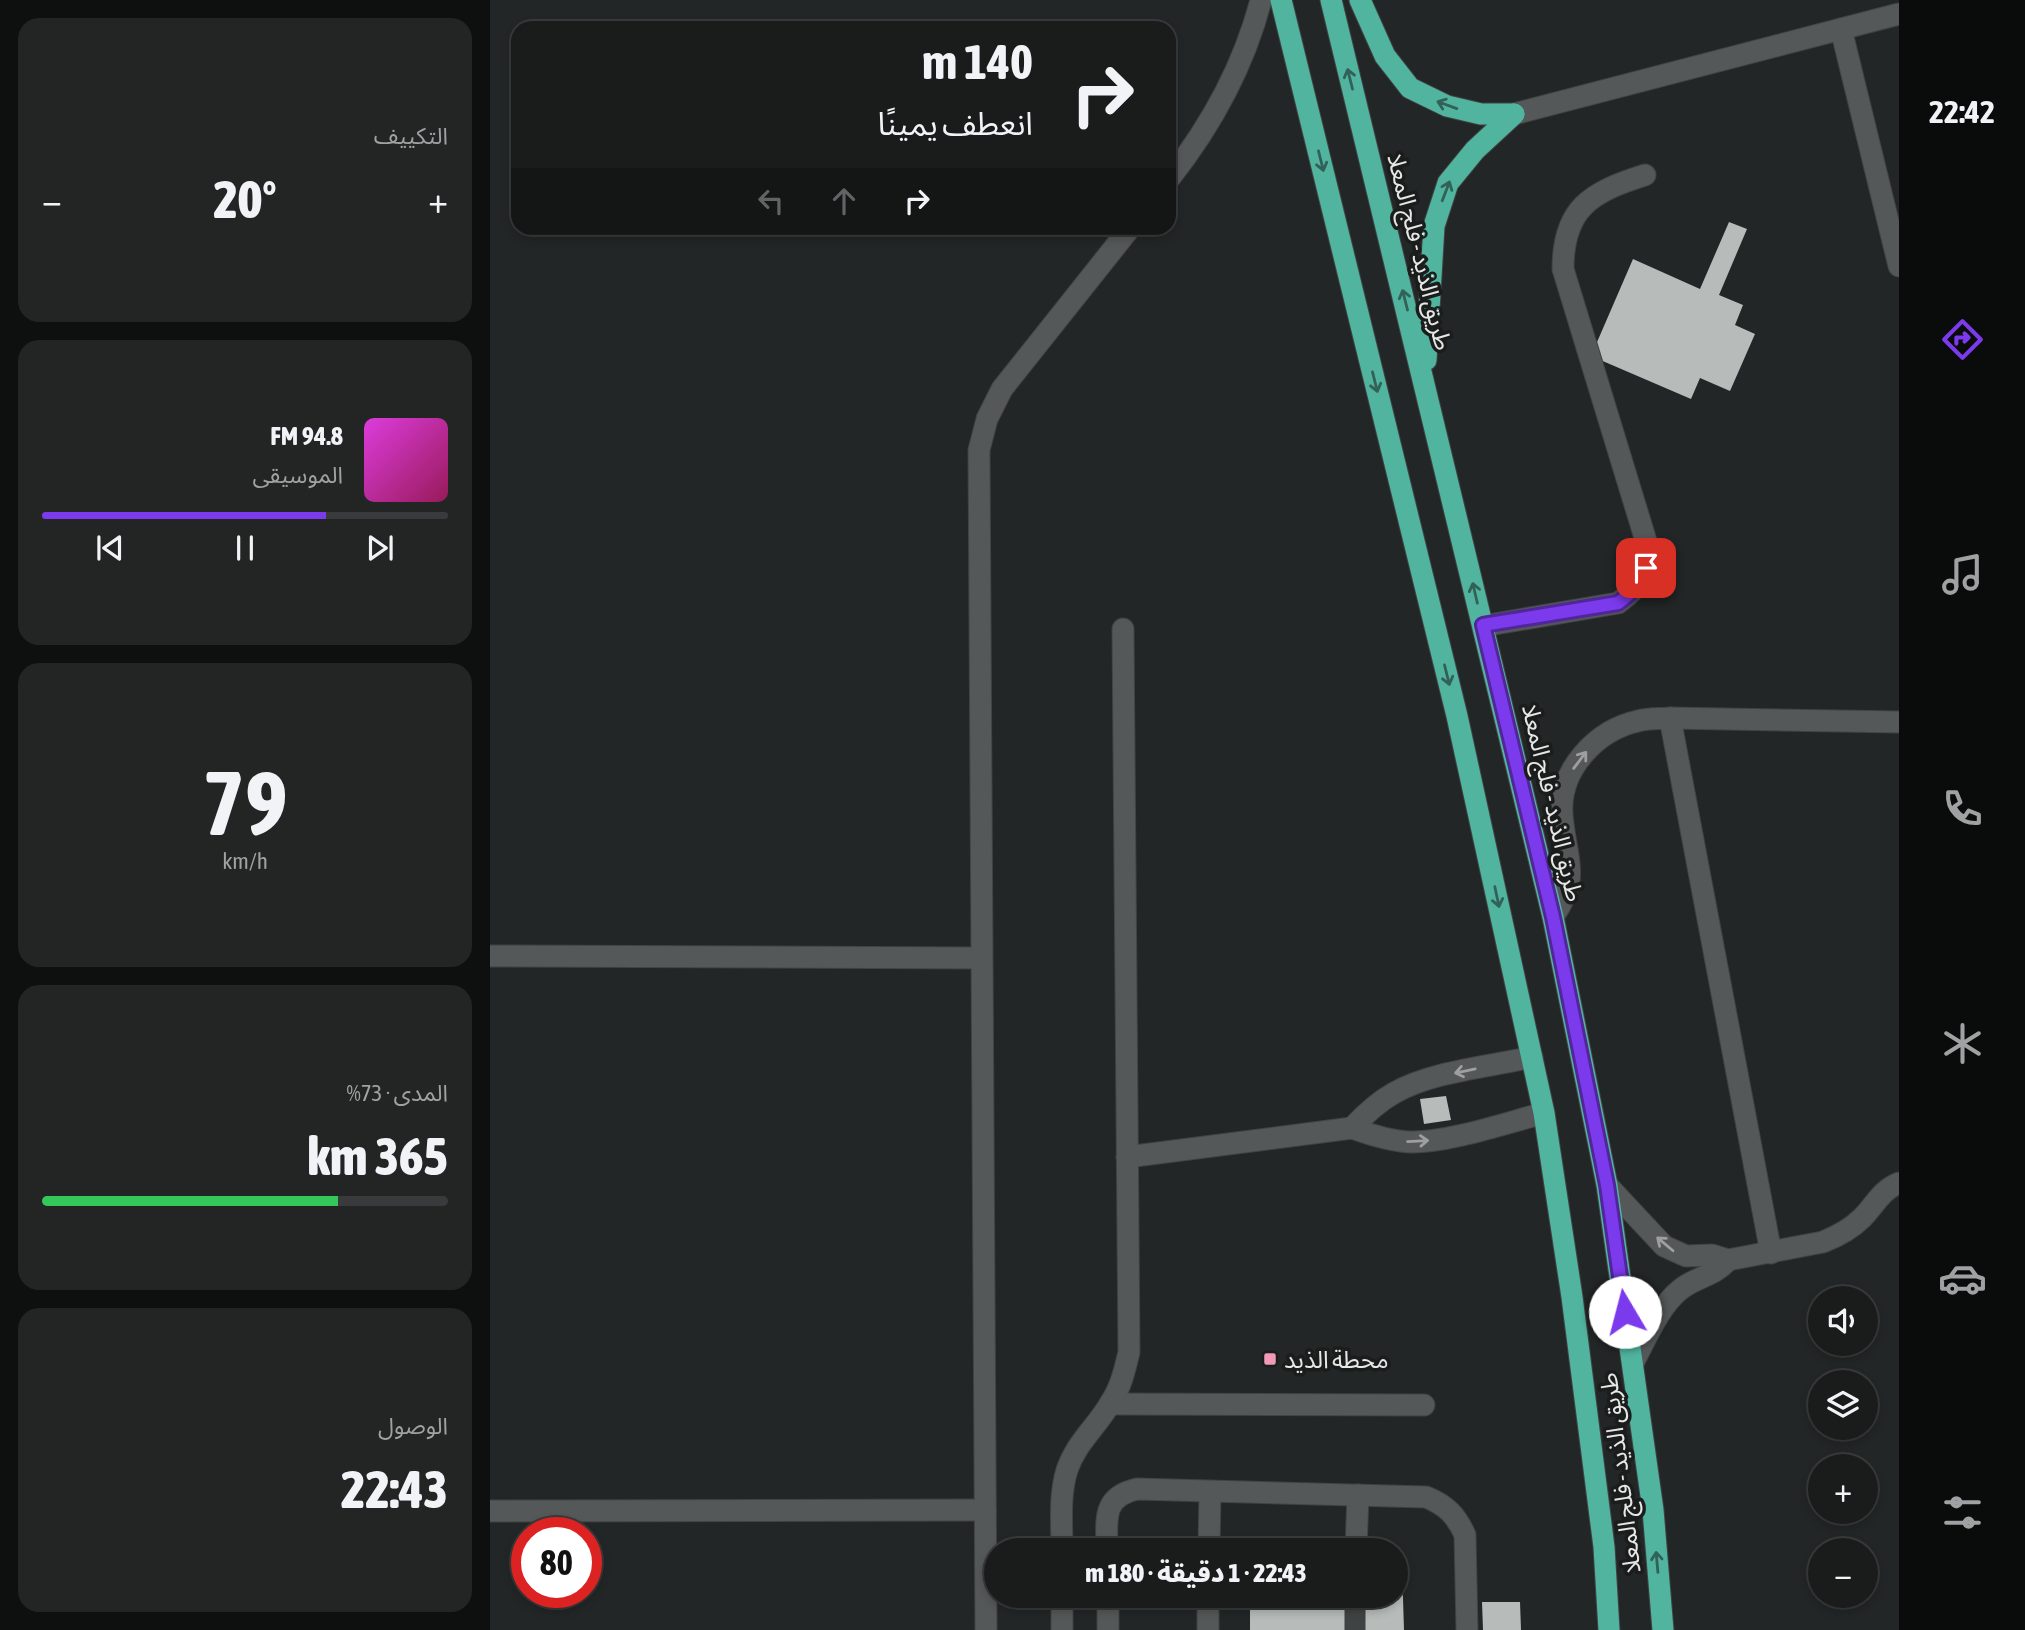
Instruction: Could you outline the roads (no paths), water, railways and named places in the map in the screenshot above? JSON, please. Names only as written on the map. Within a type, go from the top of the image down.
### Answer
[{"type":"highway","name":"طريق الذيد - فلج المعلا","points":[[1282,0],[1457,716],[1544,1113],[1572,1297],[1604,1547],[1609,1630]]},
{"type":"highway","name":"طريق الذيد - فلج المعلا","points":[[1331,0],[1553,917],[1607,1185],[1653,1510],[1663,1630]]},
{"type":"highway","points":[[1360,0],[1385,56],[1410,88],[1447,106],[1481,114],[1514,114]]},
{"type":"highway","points":[[1424,379],[1434,226],[1448,183],[1475,150],[1514,114]]},
{"type":"street","points":[[1176,170],[1216,110],[1239,61],[1261,0]]},
{"type":"street","points":[[1514,114],[1899,14]]},
{"type":"street","points":[[1841,29],[1899,266]]},
{"type":"street","points":[[1483,625],[1618,603],[1632,593],[1646,568],[1646,541],[1563,269],[1563,247],[1569,226],[1581,207],[1598,193],[1645,175]]},
{"type":"street","points":[[986,1630],[979,450],[987,419],[1002,389],[1124,235]]},
{"type":"street","points":[[1062,1538],[1062,1498],[1066,1472],[1077,1447],[1110,1404],[1123,1378],[1129,1352],[1123,629]]},
{"type":"street","points":[[1553,917],[1570,881],[1571,867],[1562,814],[1563,796],[1569,774],[1582,755],[1598,739],[1618,727],[1639,720],[1670,718],[1899,722]]},
{"type":"street","points":[[1670,718],[1771,1253]]},
{"type":"street","points":[[490,956],[981,958]]},
{"type":"street","points":[[1352,1128],[1371,1108],[1393,1093],[1417,1082],[1532,1057]]},
{"type":"street","points":[[1127,1157],[1352,1128],[1371,1136],[1412,1142],[1453,1136],[1544,1113]]},
{"type":"street","points":[[1607,1185],[1664,1246],[1686,1256],[1712,1255],[1728,1260],[1824,1242],[1837,1237],[1863,1217],[1880,1195],[1899,1183]]},
{"type":"street","points":[[1633,1363],[1670,1300],[1682,1288],[1714,1273],[1728,1260]]},
{"type":"street","points":[[1110,1404],[1424,1405]]},
{"type":"street","points":[[1107,1538],[1107,1515],[1116,1498],[1137,1489],[1426,1497],[1451,1511],[1465,1535],[1467,1630]]},
{"type":"street","points":[[1209,1538],[1210,1492]]},
{"type":"street","points":[[1356,1538],[1358,1495]]},
{"type":"street","points":[[490,1511],[985,1510]]},
{"type":"street","points":[[1062,1608],[1062,1630]]},
{"type":"street","points":[[1108,1608],[1108,1630]]},
{"type":"street","points":[[1208,1608],[1208,1630]]},
{"type":"tunnel","points":[[1355,1608],[1355,1630]]},
{"type":"place","name":"محطة الذيد","points":[[1270,1359]]}]
